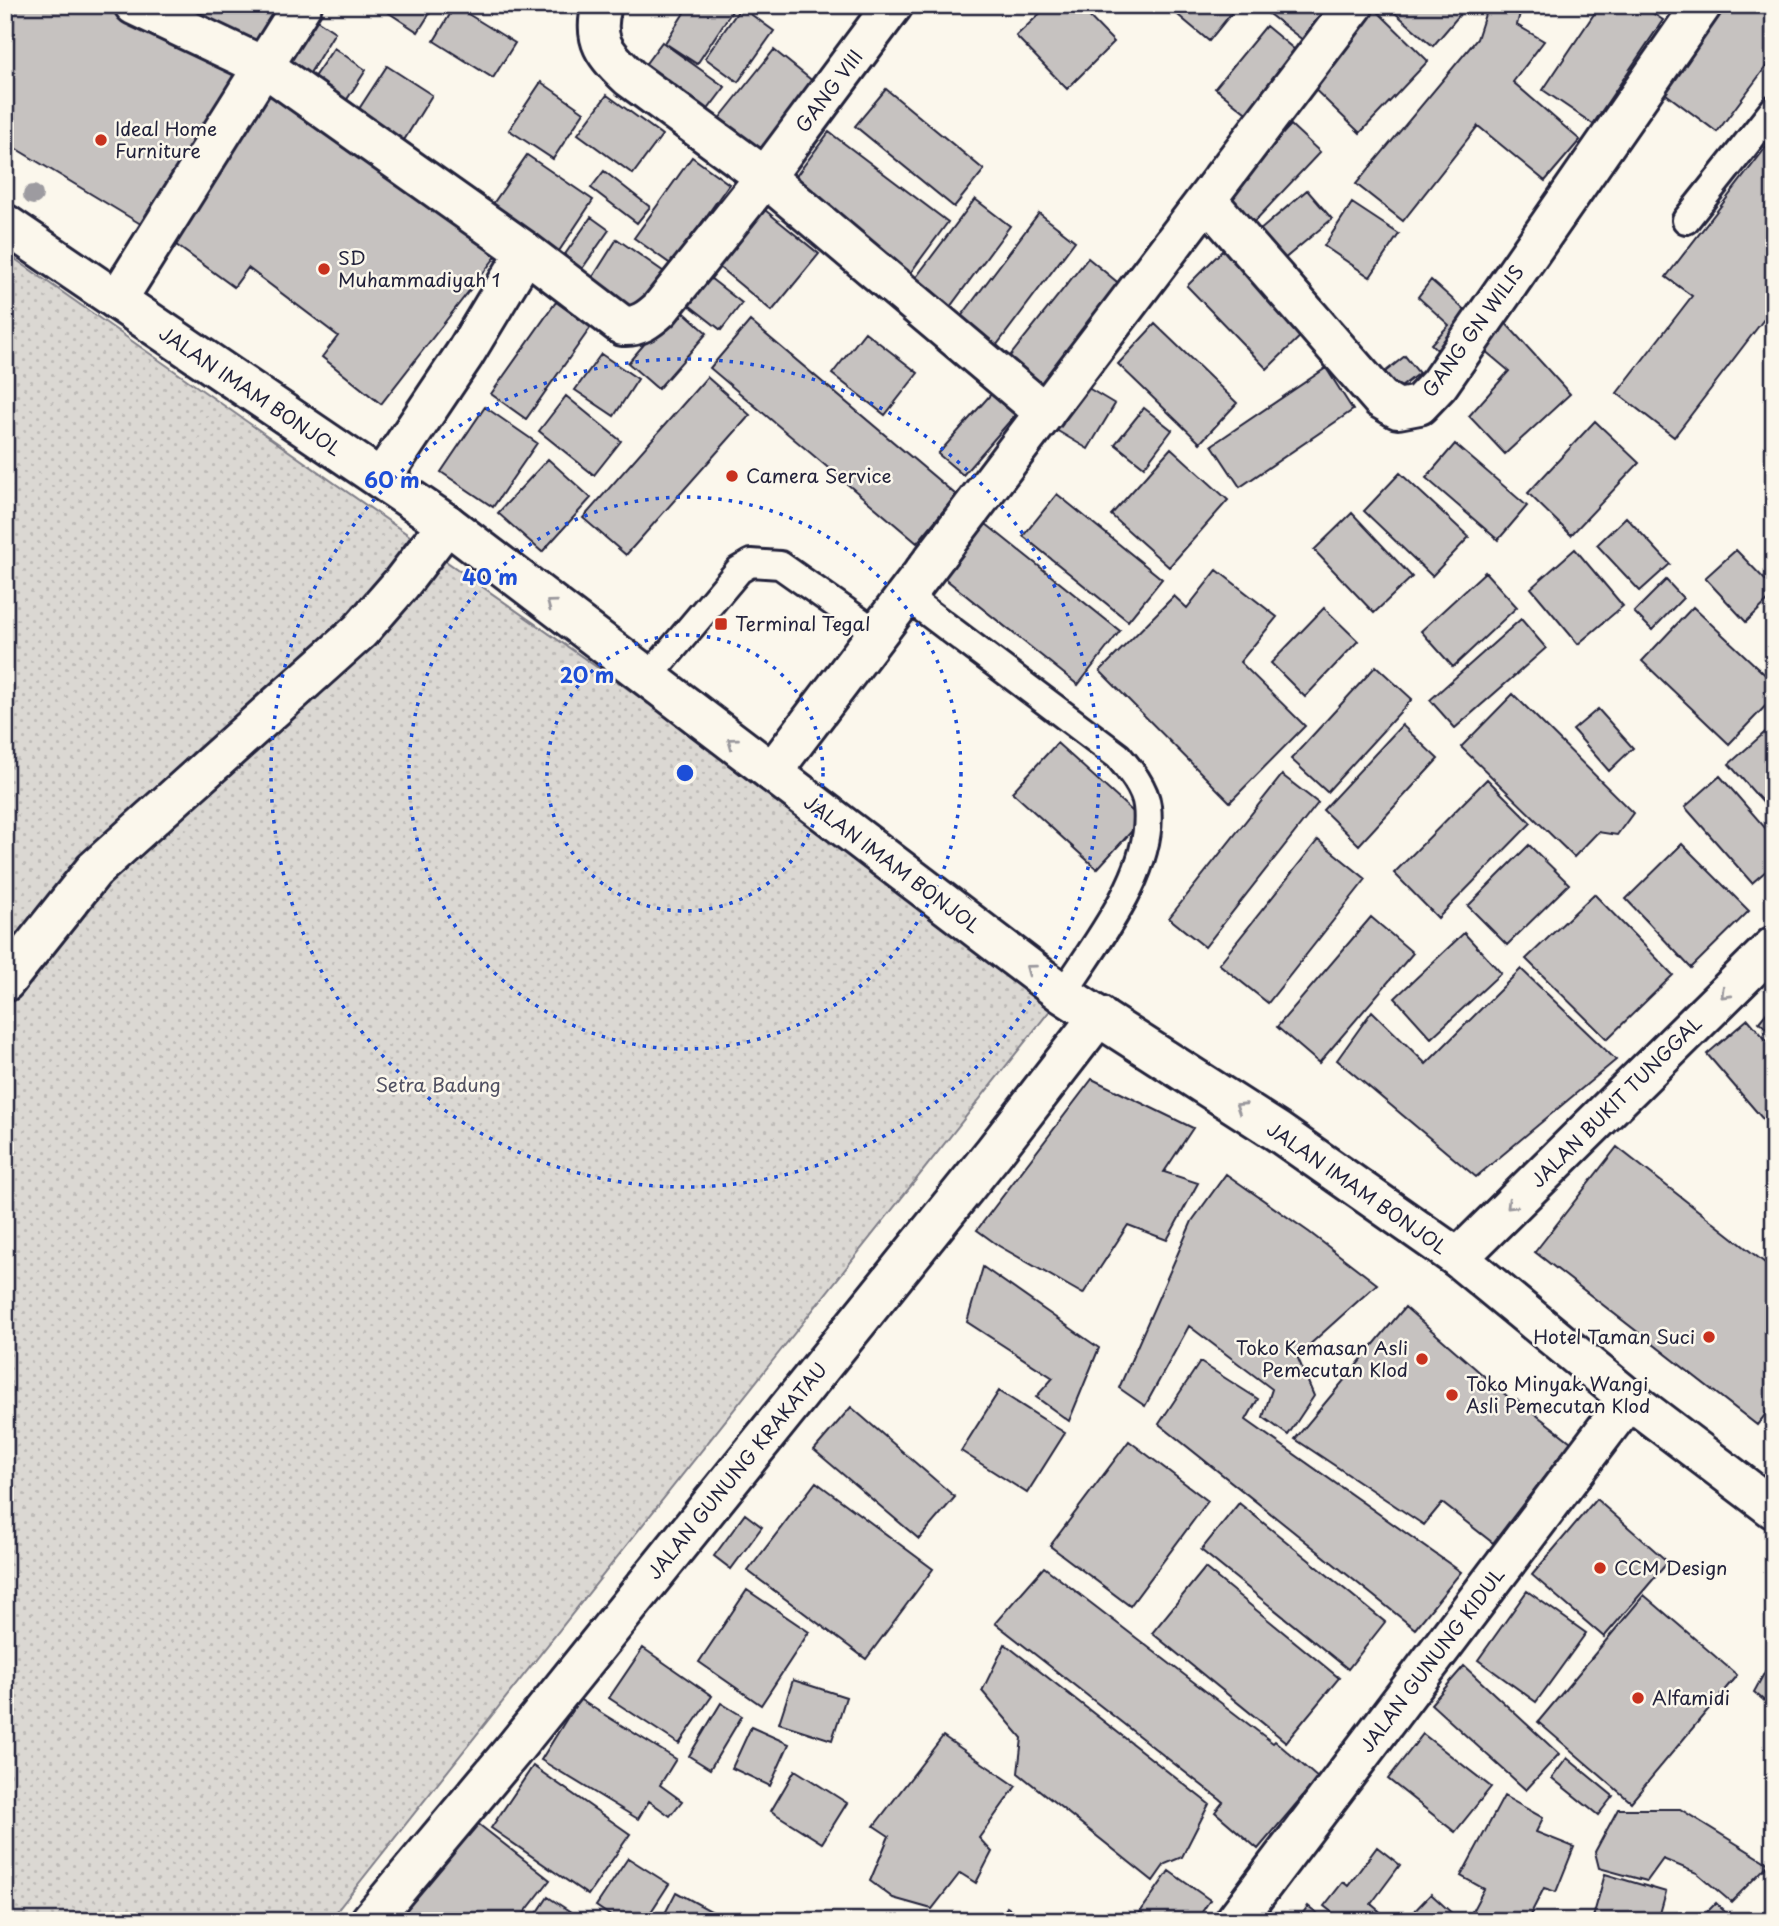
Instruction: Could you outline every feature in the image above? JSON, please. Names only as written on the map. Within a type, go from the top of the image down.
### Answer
[{"type":"main road","name":"GANG VIII","points":[[134,5],[265,67],[526,252],[623,326],[638,325],[660,309],[765,177],[893,5]]},
{"type":"main road","points":[[117,300],[302,5]]},
{"type":"main road","points":[[602,5],[597,25],[602,46],[614,63],[630,78],[765,177],[1045,413]]},
{"type":"main road","points":[[772,772],[1354,5]]},
{"type":"main road","name":"GANG GN WILIS","points":[[1207,200],[1381,399],[1398,409],[1419,405],[1439,384],[1702,5]]},
{"type":"main road","name":"JALAN IMAM BONJOL","points":[[5,224],[447,524],[1063,994],[1278,1132],[1458,1258],[1629,1399],[1774,1509]]},
{"type":"main road","points":[[381,480],[464,355],[526,252]]},
{"type":"main road","points":[[5,982],[94,870],[360,631],[401,584],[447,524]]},
{"type":"main road","name":"JALAN BUKIT TUNGGAL","points":[[1458,1258],[1774,946]]},
{"type":"main road","name":"JALAN GUNUNG KRAKATAU","points":[[370,1921],[514,1749],[994,1152],[1099,1016]]},
{"type":"main road","name":"JALAN GUNUNG KIDUL","points":[[1236,1921],[1629,1399]]},
{"type":"lane","points":[[1686,220],[1774,109]]},
{"type":"lane","points":[[648,678],[739,570],[751,563],[780,565],[878,634]]},
{"type":"lane","points":[[906,596],[1118,756],[1134,775],[1147,804],[1147,842],[1129,890],[1063,994]]},
{"type":"green space","name":"Setra Badung","points":[[5,252],[1063,994],[329,1921],[5,1921]]},
{"type":"building","points":[[5,5],[98,5],[245,76],[149,229],[5,142]]},
{"type":"building","points":[[197,5],[284,5],[263,52],[192,16]]},
{"type":"building","points":[[377,5],[435,5],[418,32]]},
{"type":"building","points":[[689,5],[736,5],[697,64],[665,43]]},
{"type":"building","points":[[1049,5],[1078,5],[1114,42],[1067,89],[1016,36]]},
{"type":"building","points":[[1166,5],[1238,5],[1209,41]]},
{"type":"building","points":[[1257,5],[1337,5],[1308,44]]},
{"type":"building","points":[[1386,5],[1468,5],[1433,46]]},
{"type":"building","points":[[1488,5],[1522,5],[1517,25],[1544,41],[1513,82],[1580,140],[1545,181],[1478,126],[1403,221],[1356,184],[1477,39]]},
{"type":"building","points":[[1600,5],[1640,5],[1663,20],[1593,124],[1543,90]]},
{"type":"building","points":[[1725,5],[1774,5],[1774,56],[1717,132],[1662,91]]},
{"type":"building","points":[[455,6],[515,43],[493,78],[434,41]]},
{"type":"building","points":[[741,7],[774,31],[738,82],[705,58]]},
{"type":"building","points":[[1373,7],[1428,61],[1360,133],[1304,79]]},
{"type":"building","points":[[306,13],[335,32],[302,86],[272,67]]},
{"type":"building","points":[[1266,26],[1301,55],[1250,116],[1215,88]]},
{"type":"building","points":[[662,42],[725,87],[703,116],[641,70]]},
{"type":"building","points":[[334,48],[366,70],[342,107],[309,84]]},
{"type":"building","points":[[774,50],[815,83],[755,158],[714,125]]},
{"type":"building","points":[[387,66],[432,95],[401,145],[355,115]]},
{"type":"building","name":"SD Muhammadiyah 1","points":[[266,73],[497,255],[381,404],[322,357],[338,336],[248,268],[234,287],[161,234]]},
{"type":"building","points":[[541,82],[584,112],[553,159],[509,130]]},
{"type":"building","points":[[886,89],[984,170],[954,207],[855,126]]},
{"type":"building","points":[[607,95],[662,135],[633,174],[578,134]]},
{"type":"building","points":[[1291,125],[1320,152],[1252,224],[1223,197]]},
{"type":"building","points":[[829,132],[948,222],[908,276],[788,187]]},
{"type":"building","points":[[1774,137],[1774,306],[1674,437],[1617,393],[1692,296],[1666,277]]},
{"type":"building","points":[[527,155],[593,200],[557,254],[490,208]]},
{"type":"building","points":[[692,157],[729,184],[672,265],[634,238]]},
{"type":"building","points":[[604,171],[650,207],[637,223],[591,188]]},
{"type":"building","points":[[1307,190],[1332,219],[1283,260],[1259,231]]},
{"type":"building","points":[[975,199],[1010,226],[941,319],[905,292]]},
{"type":"building","points":[[1352,203],[1399,234],[1370,277],[1324,246]]},
{"type":"building","points":[[765,210],[819,254],[772,311],[719,267]]},
{"type":"building","points":[[1039,213],[1075,241],[996,346],[960,318]]},
{"type":"building","points":[[591,217],[609,230],[577,276],[559,263]]},
{"type":"building","points":[[617,239],[667,274],[640,313],[591,280]]},
{"type":"building","points":[[1232,241],[1313,324],[1267,369],[1187,286]]},
{"type":"building","points":[[1088,258],[1122,286],[1037,394],[1002,366]]},
{"type":"building","points":[[701,271],[742,303],[721,330],[680,298]]},
{"type":"building","points":[[1431,280],[1479,323],[1446,358],[1431,344],[1449,325],[1418,297]]},
{"type":"building","points":[[556,302],[591,327],[526,419],[491,394]]},
{"type":"building","points":[[677,306],[707,333],[658,389],[628,363]]},
{"type":"building","points":[[1502,319],[1570,394],[1505,454],[1469,416],[1509,371],[1471,339]]},
{"type":"building","points":[[750,321],[956,495],[917,543],[710,368]]},
{"type":"building","points":[[1155,324],[1237,403],[1200,443],[1118,364]]},
{"type":"building","points":[[865,332],[918,373],[885,415],[832,374]]},
{"type":"building","points":[[601,354],[638,379],[614,416],[575,390]]},
{"type":"building","points":[[1405,356],[1419,373],[1388,397],[1375,380]]},
{"type":"building","points":[[1326,368],[1353,410],[1240,487],[1212,445]]},
{"type":"building","points":[[707,377],[750,415],[626,555],[583,518]]},
{"type":"building","points":[[1078,382],[1115,404],[1088,449],[1051,427]]},
{"type":"building","points":[[992,393],[1016,414],[963,475],[938,454]]},
{"type":"building","points":[[566,396],[621,441],[594,475],[539,431]]},
{"type":"building","points":[[485,407],[537,443],[493,507],[441,472]]},
{"type":"building","points":[[1144,408],[1172,430],[1144,467],[1115,444]]},
{"type":"building","points":[[1595,421],[1639,463],[1571,535],[1528,493]]},
{"type":"building","points":[[1455,444],[1527,506],[1498,540],[1426,478]]},
{"type":"building","points":[[1171,448],[1228,500],[1169,567],[1111,515]]},
{"type":"building","points":[[548,459],[591,498],[542,552],[498,513]]},
{"type":"building","points":[[1400,473],[1469,537],[1432,576],[1364,511]]},
{"type":"building","points":[[1057,494],[1162,579],[1128,621],[1023,536]]},
{"type":"building","points":[[1352,513],[1412,577],[1374,613],[1314,550]]},
{"type":"building","points":[[1626,517],[1670,564],[1640,591],[1597,545]]},
{"type":"building","points":[[986,524],[1120,631],[1078,685],[943,577]]},
{"type":"building","points":[[1575,549],[1623,606],[1578,644],[1531,588]]},
{"type":"building","points":[[1736,550],[1774,589],[1774,595],[1746,622],[1705,578]]},
{"type":"building","points":[[1217,570],[1277,617],[1240,662],[1305,726],[1230,802],[1100,671],[1174,596],[1187,608]]},
{"type":"building","points":[[1485,572],[1517,607],[1453,667],[1421,631]]},
{"type":"building","points":[[1666,580],[1683,598],[1652,630],[1634,612]]},
{"type":"building","points":[[1693,607],[1774,683],[1774,697],[1729,744],[1642,661]]},
{"type":"building","points":[[1324,608],[1358,641],[1305,697],[1271,663]]},
{"type":"building","points":[[1521,619],[1546,648],[1455,728],[1430,700]]},
{"type":"building","points":[[1774,653],[1774,672],[1765,663]]},
{"type":"building","points":[[1376,666],[1412,699],[1327,792],[1291,759]]},
{"type":"building","points":[[1513,694],[1633,813],[1617,835],[1598,832],[1574,857],[1461,747]]},
{"type":"building","points":[[1598,709],[1633,748],[1609,771],[1573,730]]},
{"type":"building","points":[[1402,725],[1438,759],[1359,845],[1323,810]]},
{"type":"building","points":[[1771,727],[1774,731],[1774,815],[1729,764]]},
{"type":"building","points":[[1057,743],[1142,820],[1097,869],[1012,792]]},
{"type":"building","points":[[1282,775],[1318,803],[1205,947],[1169,918]]},
{"type":"building","points":[[1720,776],[1774,838],[1774,864],[1752,883],[1685,807]]},
{"type":"building","points":[[1487,779],[1531,823],[1438,918],[1394,873]]},
{"type":"building","points":[[1318,840],[1366,879],[1268,1003],[1219,964]]},
{"type":"building","points":[[1682,844],[1749,911],[1691,968],[1626,899]]},
{"type":"building","points":[[1529,845],[1569,884],[1507,945],[1468,906]]},
{"type":"building","points":[[1594,894],[1673,975],[1607,1039],[1526,959]]},
{"type":"building","points":[[1371,917],[1413,953],[1319,1063],[1277,1027]]},
{"type":"building","points":[[1464,933],[1501,973],[1431,1038],[1395,998]]},
{"type":"building","points":[[1521,969],[1616,1060],[1476,1177],[1337,1060],[1372,1011],[1426,1064]]},
{"type":"building","points":[[1774,1004],[1774,1035],[1759,1022]]},
{"type":"building","points":[[1748,1019],[1774,1049],[1774,1132],[1707,1054]]},
{"type":"building","points":[[1092,1079],[1193,1128],[1164,1172],[1198,1183],[1167,1240],[1128,1225],[1083,1294],[999,1246],[977,1230]]},
{"type":"building","name":"Hotel Taman Suci","points":[[1617,1147],[1774,1270],[1774,1404],[1757,1425],[1535,1252]]},
{"type":"building","points":[[1226,1174],[1377,1284],[1297,1356],[1314,1396],[1288,1435],[1263,1417],[1272,1389],[1189,1326],[1145,1406],[1119,1388],[1192,1221]]},
{"type":"building","points":[[983,1267],[1099,1348],[1069,1421],[1036,1397],[1053,1378],[967,1322]]},
{"type":"building","points":[[1405,1307],[1515,1403],[1517,1400],[1571,1442],[1493,1543],[1442,1503],[1424,1525],[1295,1439]]},
{"type":"building","points":[[1200,1362],[1258,1399],[1246,1420],[1461,1572],[1415,1629],[1159,1424]]},
{"type":"building","points":[[999,1391],[1065,1433],[1027,1493],[961,1451]]},
{"type":"building","points":[[851,1407],[955,1497],[919,1539],[814,1450]]},
{"type":"building","points":[[1129,1441],[1208,1501],[1130,1606],[1050,1546]]},
{"type":"building","points":[[816,1482],[933,1569],[866,1659],[748,1571]]},
{"type":"building","name":"CCM Design","points":[[1596,1499],[1668,1562],[1604,1637],[1532,1575]]},
{"type":"building","points":[[1239,1503],[1385,1622],[1348,1669],[1201,1550]]},
{"type":"building","points":[[745,1514],[762,1527],[731,1569],[714,1556]]},
{"type":"building","points":[[1044,1567],[1273,1743],[1275,1741],[1318,1778],[1258,1849],[1215,1812],[1223,1802],[995,1623]]},
{"type":"building","points":[[1205,1568],[1339,1678],[1286,1742],[1152,1633]]},
{"type":"building","points":[[747,1590],[809,1632],[761,1705],[699,1662]]},
{"type":"building","points":[[1527,1591],[1586,1633],[1536,1702],[1478,1660]]},
{"type":"building","name":"Alfamidi","points":[[1644,1595],[1737,1675],[1631,1802],[1538,1722]]},
{"type":"building","points":[[1005,1644],[1209,1804],[1182,1857],[1165,1864],[1153,1881],[1018,1773],[1022,1738],[982,1691]]},
{"type":"building","points":[[643,1648],[712,1696],[679,1744],[609,1698]]},
{"type":"building","points":[[1774,1655],[1774,1709],[1754,1692]]},
{"type":"building","points":[[1464,1666],[1559,1754],[1526,1790],[1431,1704]]},
{"type":"building","points":[[793,1680],[846,1697],[832,1740],[779,1723]]},
{"type":"building","points":[[579,1699],[676,1759],[660,1785],[682,1801],[670,1816],[649,1801],[638,1819],[541,1760]]},
{"type":"building","points":[[721,1703],[742,1716],[710,1769],[689,1756]]},
{"type":"building","points":[[751,1727],[789,1744],[770,1786],[732,1768]]},
{"type":"building","points":[[1423,1734],[1491,1787],[1455,1832],[1388,1779]]},
{"type":"building","points":[[943,1736],[1016,1786],[979,1838],[992,1852],[976,1883],[960,1873],[932,1909],[893,1898],[870,1881],[889,1836],[874,1826]]},
{"type":"building","points":[[1567,1758],[1613,1796],[1598,1815],[1552,1778]]},
{"type":"building","points":[[533,1766],[630,1834],[588,1895],[491,1828]]},
{"type":"building","points":[[795,1770],[847,1803],[822,1843],[771,1811]]},
{"type":"building","points":[[1504,1796],[1543,1818],[1536,1832],[1574,1847],[1556,1892],[1544,1888],[1527,1921],[1470,1921],[1468,1919],[1484,1889],[1461,1876]]},
{"type":"building","points":[[1618,1809],[1680,1809],[1769,1864],[1731,1902],[1697,1873],[1663,1859],[1647,1881],[1599,1868],[1595,1852]]},
{"type":"building","points":[[472,1819],[550,1880],[518,1921],[392,1921]]},
{"type":"building","points":[[1377,1847],[1400,1865],[1371,1904],[1391,1921],[1343,1921],[1324,1906],[1343,1882],[1348,1886]]},
{"type":"building","points":[[628,1858],[669,1884],[645,1921],[618,1921],[596,1906]]},
{"type":"building","points":[[1169,1871],[1210,1900],[1196,1921],[1134,1921]]},
{"type":"building","points":[[1605,1874],[1666,1892],[1658,1921],[1592,1921]]},
{"type":"building","points":[[676,1892],[724,1918],[722,1921],[661,1921]]},
{"type":"building","points":[[1431,1894],[1455,1916],[1451,1921],[1405,1921]]},
{"type":"building","points":[[548,1897],[580,1918],[578,1921],[532,1921]]},
{"type":"building","points":[[1716,1903],[1734,1921],[1698,1921]]},
{"type":"building","points":[[1308,1906],[1327,1921],[1297,1921]]},
{"type":"building","points":[[1774,1906],[1774,1921],[1762,1921],[1761,1920]]},
{"type":"building","points":[[1007,1907],[1028,1921],[999,1921]]},
{"type":"place","name":"Ideal Home Furniture","points":[[101,140]]},
{"type":"place","name":"SD Muhammadiyah 1","points":[[324,269]]},
{"type":"place","name":"Camera Service","points":[[732,476]]},
{"type":"place","name":"Terminal Tegal","points":[[721,624]]},
{"type":"place","name":"Hotel Taman Suci","points":[[1709,1337]]},
{"type":"place","name":"Toko Kemasan Asli Pemecutan Klod","points":[[1422,1359]]},
{"type":"place","name":"Toko Minyak Wangi Asli Pemecutan Klod","points":[[1452,1395]]},
{"type":"place","name":"CCM Design","points":[[1600,1568]]},
{"type":"place","name":"Alfamidi","points":[[1638,1698]]}]
